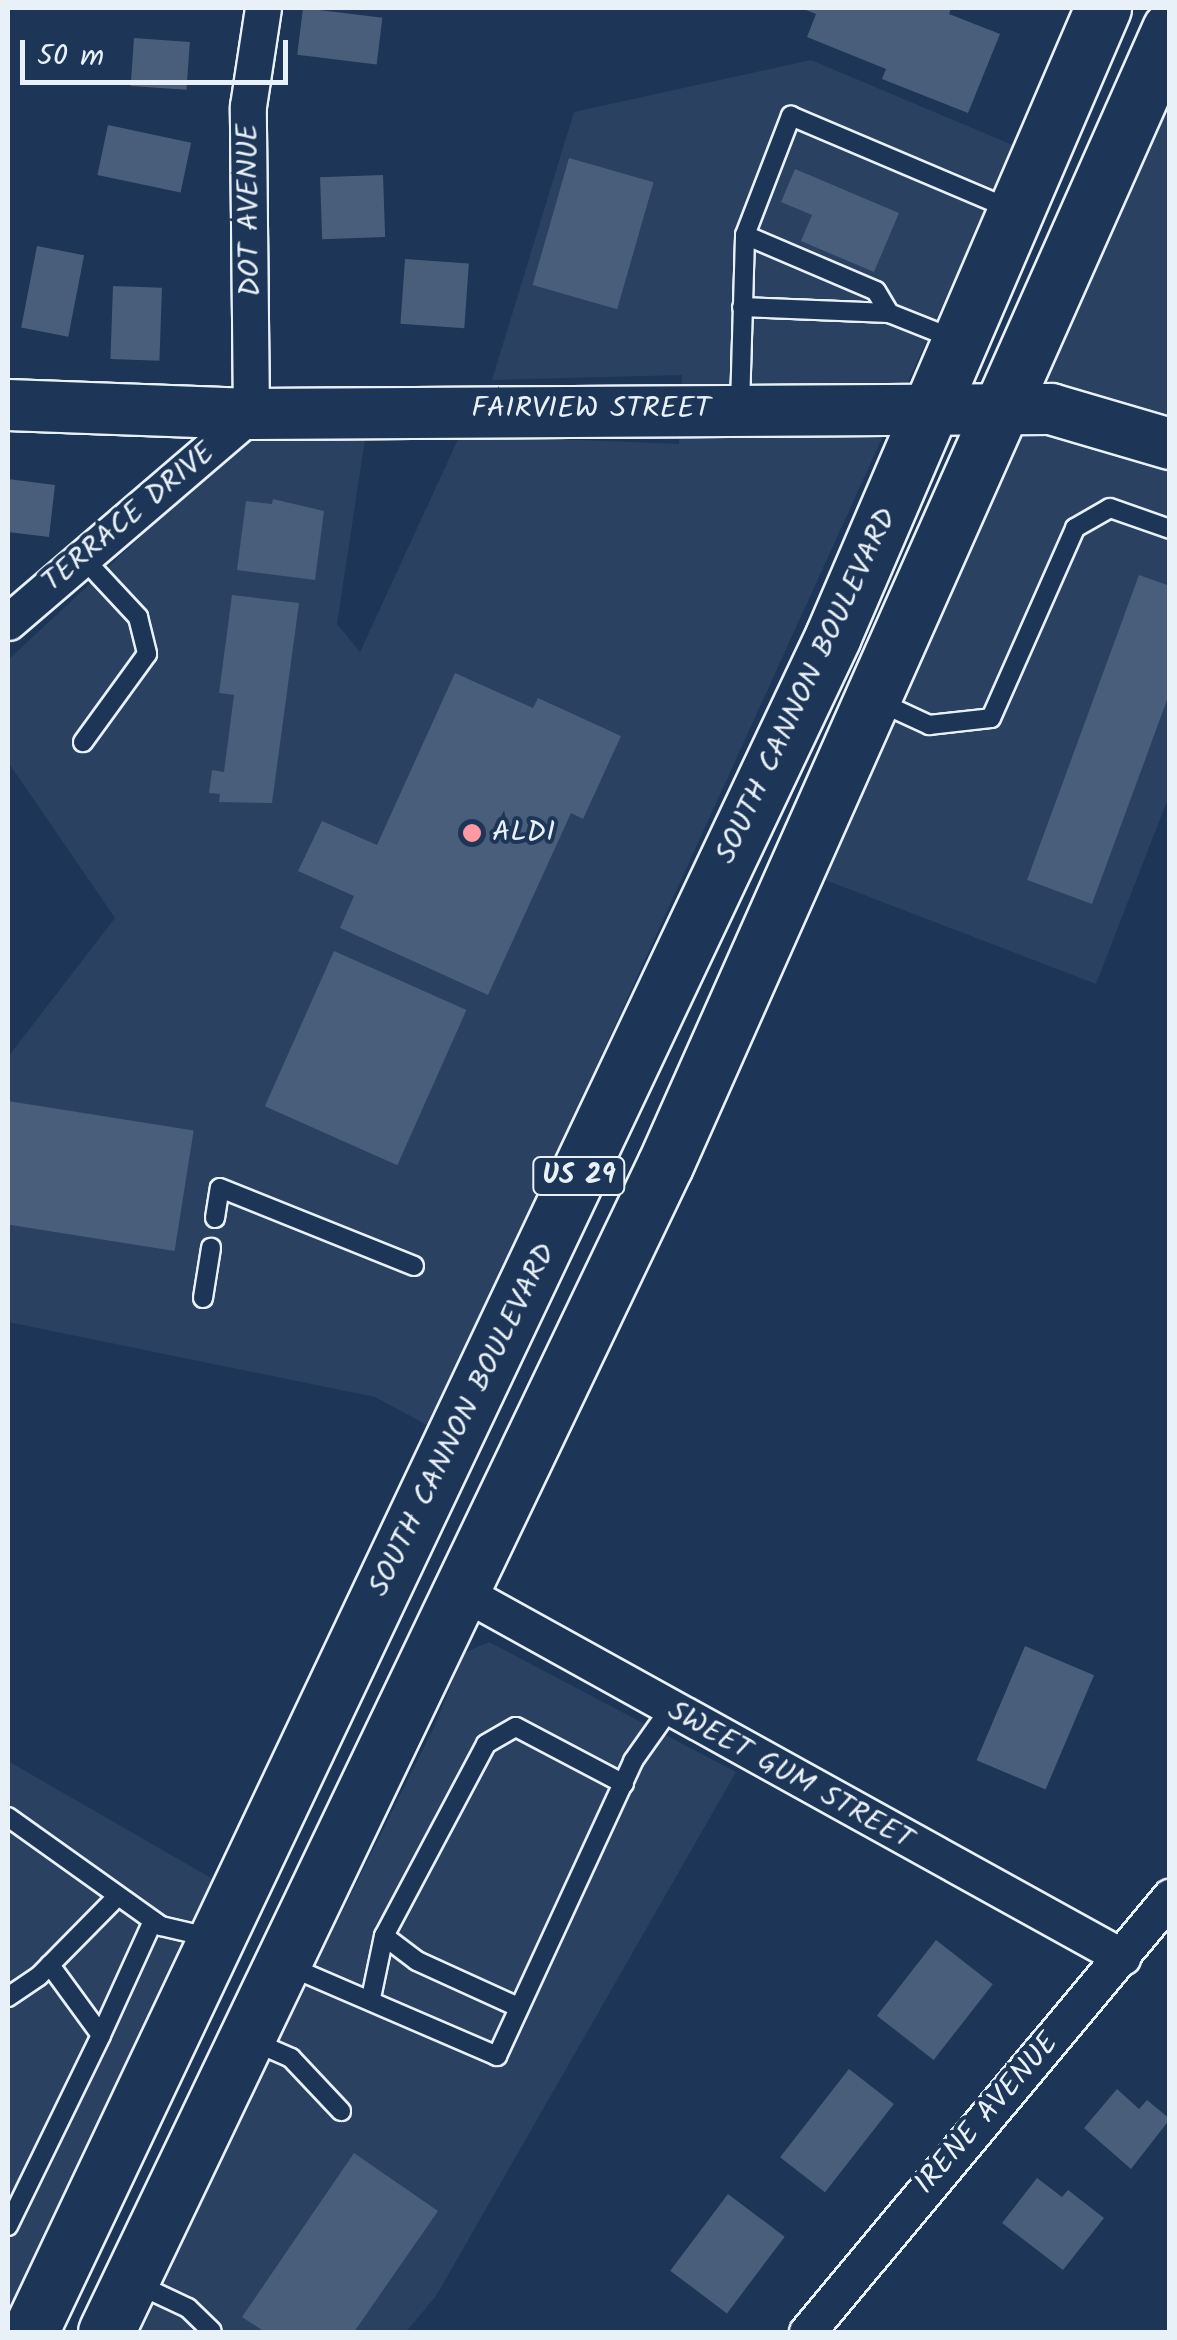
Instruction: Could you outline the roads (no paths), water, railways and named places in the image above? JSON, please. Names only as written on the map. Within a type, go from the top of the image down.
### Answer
[{"type":"main road","name":"SOUTH CANNON BOULEVARD","points":[[30,2332],[213,1938],[475,1398],[933,408],[1103,8]]},
{"type":"main road","name":"US 29","points":[[106,2332],[665,1164],[1006,409],[1170,29]]},
{"type":"main road","points":[[213,1938],[280,1964]]},
{"type":"street","name":"DOT AVENUE","points":[[251,414],[248,122],[263,8]]},
{"type":"street","name":"FAIRVIEW STREET","points":[[8,405],[251,414],[1051,409],[1170,444]]},
{"type":"street","name":"TERRACE DRIVE","points":[[8,622],[251,414]]},
{"type":"street","name":"SWEET GUM STREET","points":[[461,1591],[669,1710],[1122,1957]]},
{"type":"street","name":"IRENE AVENUE","points":[[807,2332],[1170,1897]]},
{"type":"lane","points":[[740,408],[746,236],[791,116],[1017,212]]},
{"type":"lane","points":[[746,236],[876,291],[889,313]]},
{"type":"lane","points":[[742,307],[889,313],[962,342]]},
{"type":"lane","points":[[875,700],[929,725],[991,718],[1075,528],[1110,508],[1170,528]]},
{"type":"lane","points":[[83,558],[138,617],[147,654],[83,742]]},
{"type":"lane","points":[[215,1218],[220,1188],[414,1266]]},
{"type":"lane","points":[[203,1298],[211,1248]]},
{"type":"lane","points":[[280,1964],[371,1998],[497,2056],[624,1784],[669,1710]]},
{"type":"lane","points":[[371,1998],[384,1936],[486,1744],[516,1728],[624,1784]]},
{"type":"lane","points":[[8,1817],[153,1921],[213,1938]]},
{"type":"lane","points":[[8,1997],[50,1965],[116,1898]]},
{"type":"lane","points":[[8,2226],[153,1921]]},
{"type":"lane","points":[[384,1936],[417,1961],[518,2007]]},
{"type":"lane","points":[[50,1965],[101,2035]]},
{"type":"lane","points":[[245,2038],[291,2058],[341,2111]]},
{"type":"lane","points":[[130,2281],[188,2308],[212,2331]]},
{"type":"place","name":"ALDI","points":[[472,833]]}]
